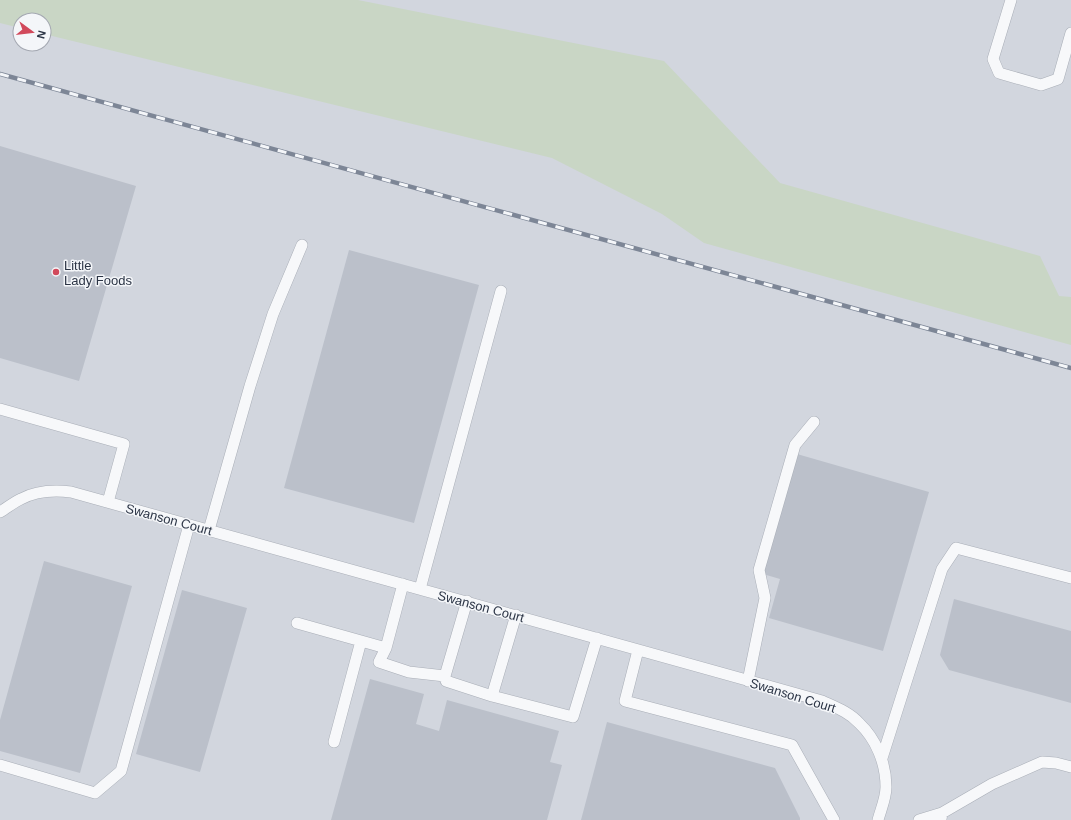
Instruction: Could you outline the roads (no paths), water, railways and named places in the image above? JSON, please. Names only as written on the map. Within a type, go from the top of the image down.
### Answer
[{"type":"lane","points":[[1011,0],[993,60],[999,73],[1041,85],[1058,79],[1071,33]]},
{"type":"lane","points":[[209,530],[250,386],[273,314],[302,245]]},
{"type":"lane","points":[[420,590],[501,291]]},
{"type":"lane","points":[[0,409],[124,444],[108,502]]},
{"type":"lane","points":[[748,681],[765,598],[759,570],[795,445],[814,422]]},
{"type":"lane","name":"Swanson Court","points":[[0,512],[22,498],[36,494],[57,491],[71,492],[822,701],[841,710],[859,722],[876,745],[882,758],[886,786],[878,820]]},
{"type":"lane","points":[[0,765],[95,793],[121,771],[189,525]]},
{"type":"lane","points":[[882,758],[942,569],[956,548],[1071,578]]},
{"type":"lane","points":[[403,584],[386,648],[379,662],[409,672],[445,676]]},
{"type":"lane","points":[[467,601],[445,676],[446,681],[492,696],[573,717],[597,638]]},
{"type":"lane","points":[[492,696],[516,615]]},
{"type":"lane","points":[[297,623],[386,648]]},
{"type":"lane","points":[[334,742],[361,641]]},
{"type":"lane","points":[[638,650],[625,701],[792,745],[834,820]]},
{"type":"lane","points":[[919,820],[941,816],[992,784],[1042,762],[1056,763],[1071,767]]},
{"type":"railway","points":[[0,74],[1071,368]]},
{"type":"place","name":"Little Lady Foods","points":[[56,272]]}]
